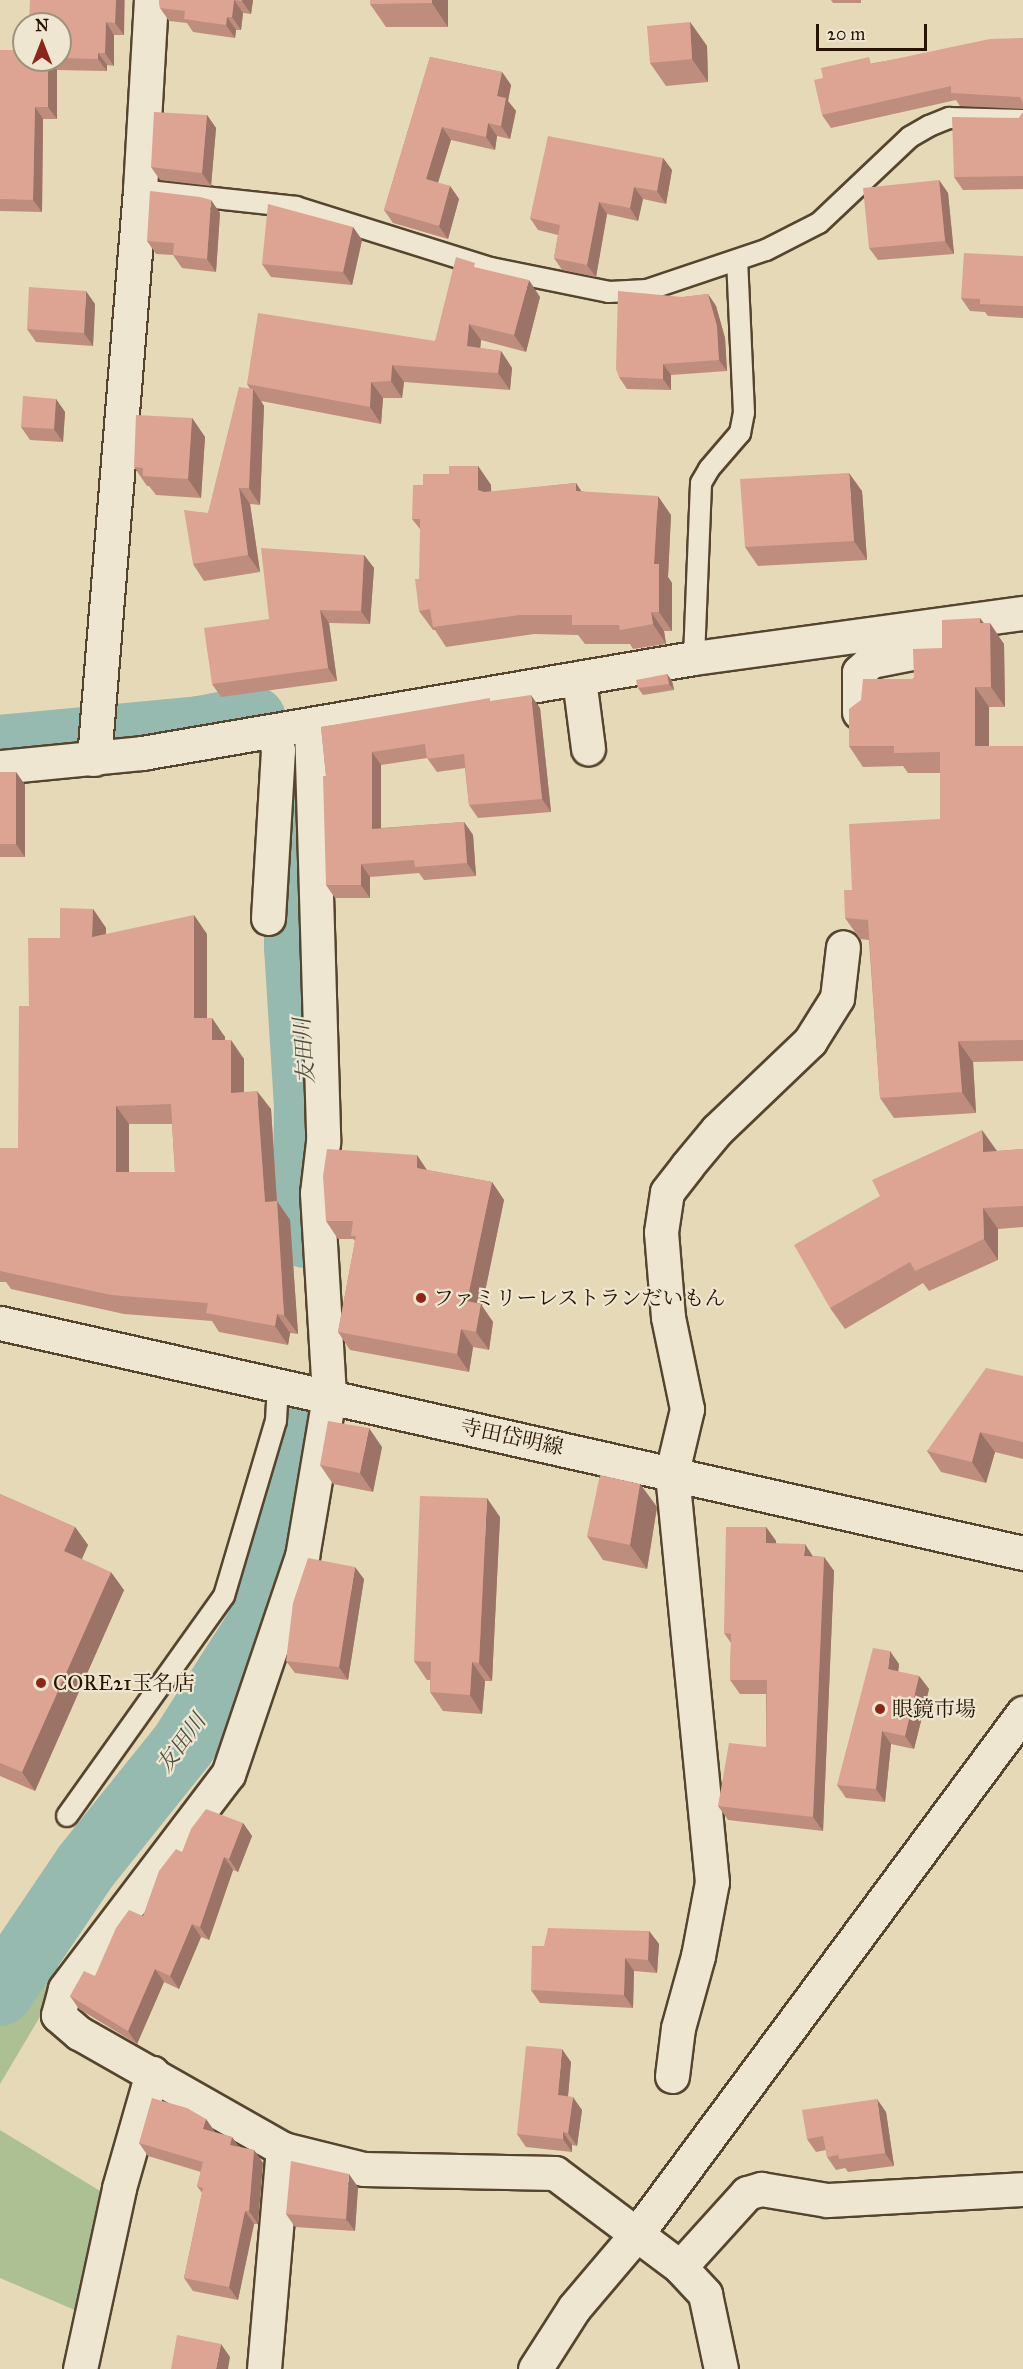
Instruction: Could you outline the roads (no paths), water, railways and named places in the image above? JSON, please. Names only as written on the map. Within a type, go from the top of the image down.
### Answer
[{"type":"street","points":[[94,744],[140,190],[151,0]]},
{"type":"street","points":[[0,766],[94,744],[274,732],[694,658],[1023,613]]},
{"type":"street","points":[[859,712],[859,672],[871,662],[927,650],[933,641],[932,626]]},
{"type":"street","points":[[579,679],[588,748]]},
{"type":"street","points":[[310,726],[323,1142],[317,1193],[329,1397],[302,1557],[228,1774],[65,1989],[58,2015],[79,2033],[283,2149],[363,2169],[555,2173],[680,2267],[705,2294],[721,2369]]},
{"type":"street","points":[[268,918],[278,750],[274,732]]},
{"type":"street","points":[[672,2076],[678,2028],[698,1956],[712,1882],[672,1472],[687,1409],[662,1269],[661,1232],[667,1192],[717,1130],[810,1041],[837,998],[843,947]]},
{"type":"street","name":"寺田岱明線","points":[[0,1323],[672,1472],[1023,1553]]},
{"type":"street","points":[[535,2369],[574,2308],[636,2235],[1023,1713]]},
{"type":"street","points":[[80,2369],[119,2188],[152,2073]]},
{"type":"street","points":[[264,2369],[283,2149]]},
{"type":"street","points":[[680,2267],[747,2193],[761,2189],[827,2200],[1023,2189]]},
{"type":"lane","points":[[140,190],[296,207],[491,268],[609,292],[647,290],[737,261],[819,223],[910,137],[928,126],[949,118],[1023,120]]},
{"type":"lane","points":[[694,658],[701,483],[709,469],[740,433],[744,413],[737,261]]},
{"type":"lane","points":[[67,1816],[224,1596],[276,1421],[278,1385]]},
{"type":"waterway","name":"友田川","points":[[0,748],[200,729],[253,719]]},
{"type":"waterway","name":"友田川","points":[[297,741],[297,947],[307,1108],[305,1235]]},
{"type":"waterway","name":"友田川","points":[[0,1993],[86,1866],[183,1745],[260,1624],[306,1428]]},
{"type":"place","name":"ファミリーレストランだいもん","points":[[421,1298]]},
{"type":"place","name":"CORE21玉名店","points":[[41,1683]]},
{"type":"place","name":"眼鏡市場","points":[[880,1709]]}]
